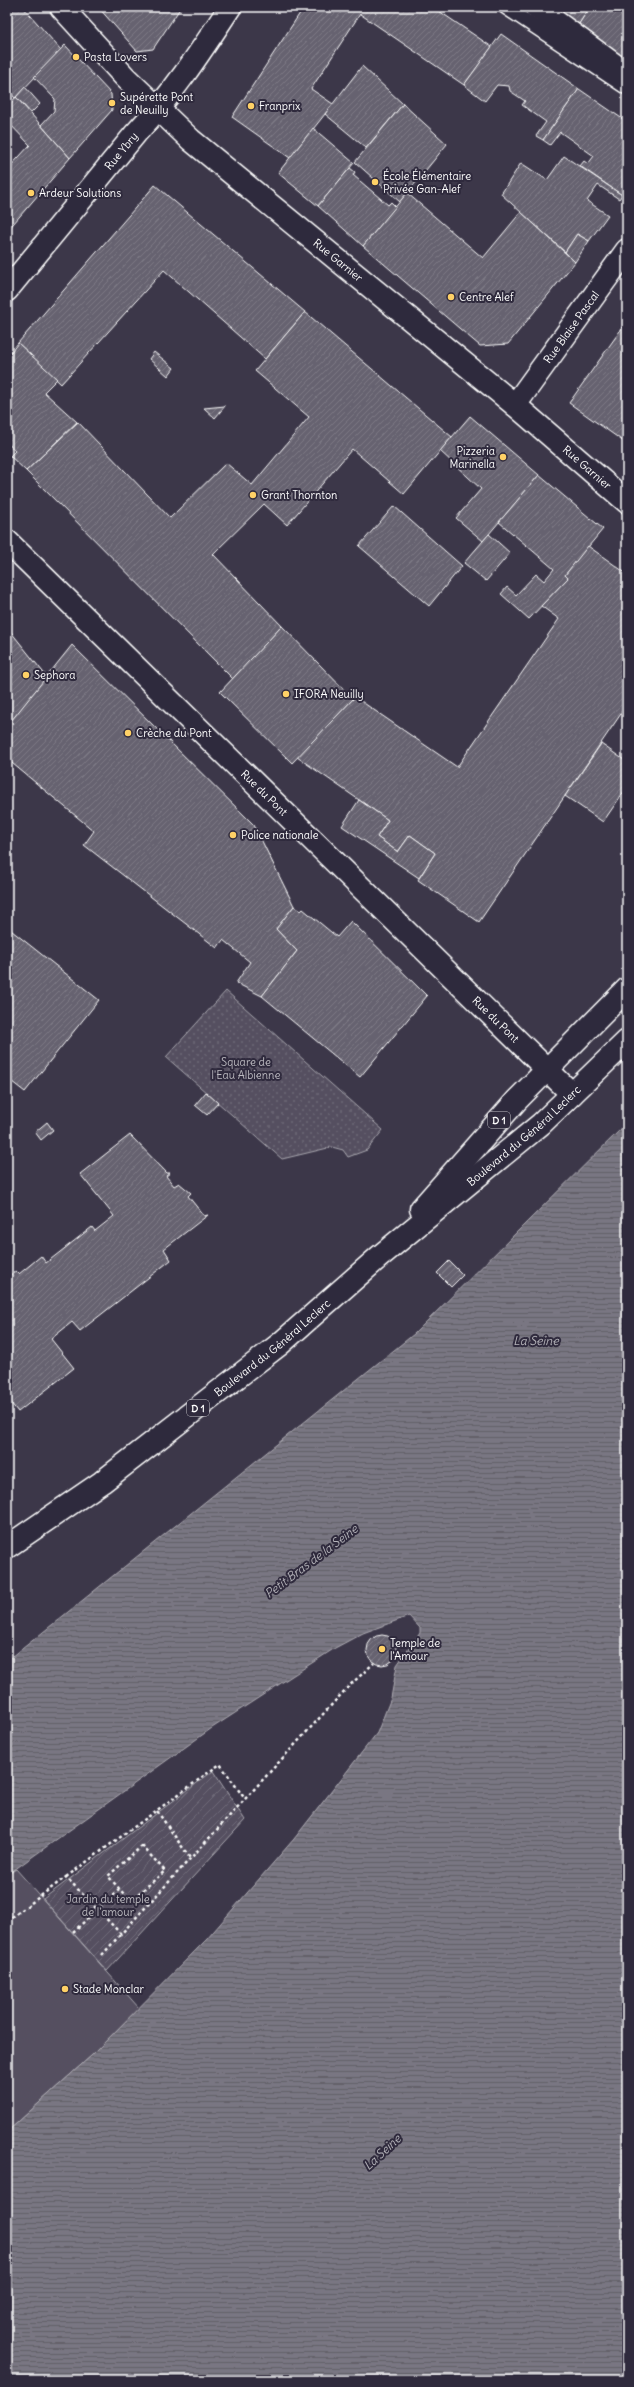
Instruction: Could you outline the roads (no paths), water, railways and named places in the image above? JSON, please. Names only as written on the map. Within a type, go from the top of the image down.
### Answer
[{"type":"street","name":"Rue Garnier","points":[[61,7],[158,110],[191,140],[515,405],[627,502]]},
{"type":"street","name":"Rue Ybry","points":[[7,290],[136,133],[158,110],[187,73],[230,7]]},
{"type":"street","points":[[536,7],[627,74]]},
{"type":"street","name":"Rue Blaise Pascal","points":[[515,405],[627,250]]},
{"type":"street","name":"Rue du Pont","points":[[7,541],[572,1094]]},
{"type":"street","name":"Boulevard du Général Leclerc","points":[[379,1257],[517,1100],[627,990]]},
{"type":"street","name":"Boulevard du Général Leclerc","points":[[7,1547],[102,1482],[280,1344],[379,1257],[541,1124],[627,1041]]},
{"type":"lane","points":[[505,7],[627,88]]},
{"type":"water","points":[[627,1123],[627,2380],[7,2380],[7,2132],[91,2056],[207,1939],[294,1839],[377,1733],[391,1698],[397,1665],[420,1633],[420,1628],[409,1616],[363,1633],[335,1648],[212,1728],[7,1875],[7,1661],[414,1334]]},
{"type":"place","name":"Pasta Lovers","points":[[76,57]]},
{"type":"place","name":"Supérette Pont de Neuilly","points":[[112,103]]},
{"type":"place","name":"Franprix","points":[[251,106]]},
{"type":"place","name":"École Élémentaire Privée Gan-Alef","points":[[375,182]]},
{"type":"place","name":"Ardeur Solutions","points":[[31,193]]},
{"type":"place","name":"Centre Alef","points":[[451,297]]},
{"type":"place","name":"Pizzeria Marinella","points":[[503,457]]},
{"type":"place","name":"Grant Thornton","points":[[253,495]]},
{"type":"place","name":"Sephora","points":[[26,675]]},
{"type":"place","name":"IFORA Neuilly","points":[[286,694]]},
{"type":"place","name":"Crèche du Pont","points":[[128,733]]},
{"type":"place","name":"Police nationale","points":[[233,835]]},
{"type":"place","name":"Temple de l'Amour","points":[[382,1649]]},
{"type":"place","name":"Stade Monclar","points":[[65,1989]]},
{"type":"park label","name":"Square de l'Eau Albienne","points":[[246,1068]]},
{"type":"park label","name":"Jardin du temple de l'amour","points":[[108,1905]]},
{"type":"water label","name":"La Seine","points":[[536,1340]]},
{"type":"water label","name":"Petit Bras de la Seine","points":[[311,1561]]},
{"type":"water label","name":"La Seine","points":[[382,2152]]}]
